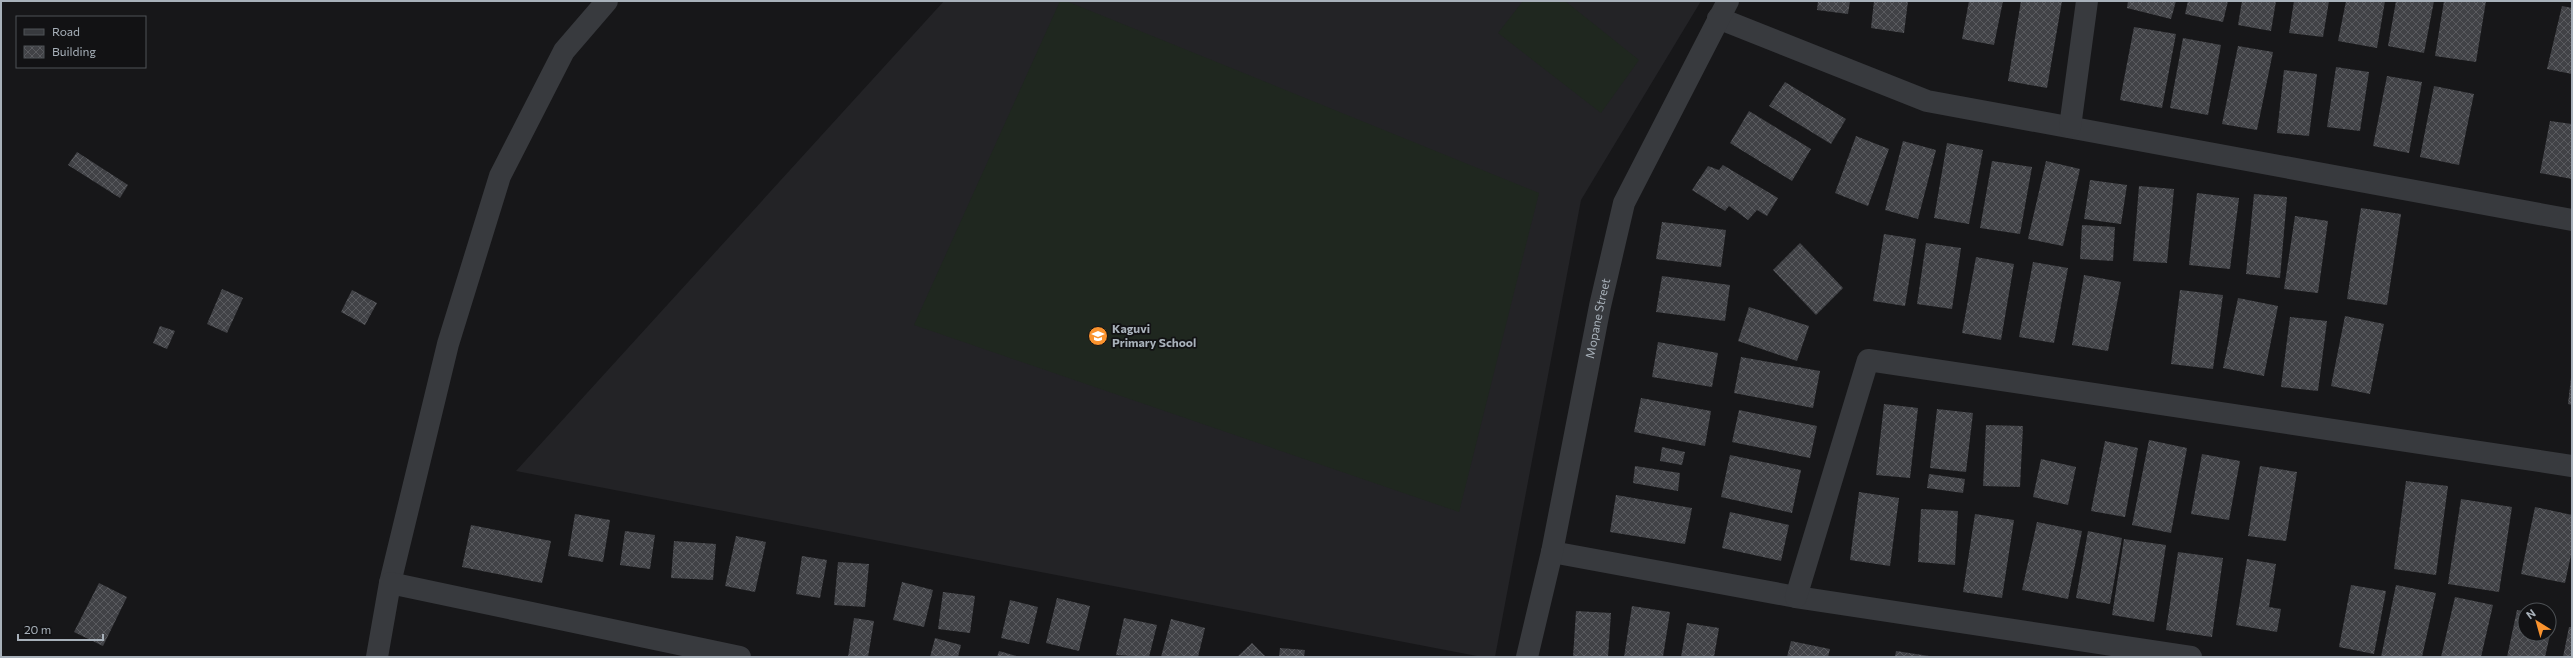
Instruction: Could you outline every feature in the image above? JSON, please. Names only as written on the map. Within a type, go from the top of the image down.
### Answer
[{"type":"street","points":[[377,657],[390,583],[448,344],[500,176],[564,51],[607,1]]},
{"type":"street","points":[[2070,127],[2087,1]]},
{"type":"street","points":[[1723,10],[1927,101],[2572,220]]},
{"type":"street","name":"Mopane Street","points":[[1528,657],[1552,552],[1600,306],[1624,203],[1723,10]]},
{"type":"street","points":[[1796,597],[1868,360],[2572,466]]},
{"type":"street","points":[[1552,552],[1796,597],[2191,657]]},
{"type":"street","points":[[390,583],[740,657]]},
{"type":"shaded area","name":"Kaguvi Primary School","points":[[944,1],[1701,1],[1581,200],[1495,657],[1482,657],[516,471]]},
{"type":"shaded area","points":[[1060,1],[1066,1],[1539,193],[1459,512],[914,325]]},
{"type":"shaded area","points":[[1523,1],[1565,1],[1639,60],[1601,113],[1498,33]]},
{"type":"building","points":[[1818,1],[1850,1],[1848,14],[1817,10]]},
{"type":"building","points":[[1874,1],[1908,1],[1904,33],[1871,28]]},
{"type":"building","points":[[1969,1],[2003,1],[1994,45],[1962,39]]},
{"type":"building","points":[[2021,1],[2062,1],[2047,88],[2008,81]]},
{"type":"building","points":[[2128,1],[2176,1],[2171,19],[2127,8]]},
{"type":"building","points":[[2188,1],[2228,1],[2223,22],[2185,14]]},
{"type":"building","points":[[2242,1],[2276,1],[2271,31],[2238,25]]},
{"type":"building","points":[[2294,1],[2329,1],[2323,37],[2289,33]]},
{"type":"building","points":[[2346,1],[2385,1],[2377,48],[2338,41]]},
{"type":"building","points":[[2396,1],[2434,1],[2424,53],[2388,46]]},
{"type":"building","points":[[2444,1],[2486,1],[2476,62],[2435,56]]},
{"type":"building","points":[[2562,6],[2572,8],[2572,74],[2547,69]]},
{"type":"building","points":[[2134,27],[2176,34],[2162,108],[2120,100]]},
{"type":"building","points":[[2183,38],[2221,45],[2208,115],[2170,108]]},
{"type":"building","points":[[2238,46],[2273,52],[2257,130],[2222,124]]},
{"type":"building","points":[[2336,67],[2369,72],[2360,131],[2327,127]]},
{"type":"building","points":[[2284,70],[2317,74],[2309,136],[2277,133]]},
{"type":"building","points":[[2387,76],[2422,82],[2409,153],[2373,146]]},
{"type":"building","points":[[1785,82],[1846,119],[1831,144],[1769,106]]},
{"type":"building","points":[[2434,86],[2474,94],[2459,165],[2420,157]]},
{"type":"building","points":[[1749,111],[1811,149],[1792,181],[1730,143]]},
{"type":"building","points":[[2550,121],[2572,124],[2572,179],[2540,173]]},
{"type":"building","points":[[1856,136],[1889,149],[1868,206],[1835,193]]},
{"type":"building","points":[[1903,141],[1936,150],[1918,219],[1885,210]]},
{"type":"building","points":[[1947,143],[1983,150],[1969,224],[1934,218]]},
{"type":"building","points":[[77,152],[128,185],[120,198],[68,165]]},
{"type":"building","points":[[1992,161],[2032,167],[2020,234],[1980,228]]},
{"type":"building","points":[[2046,161],[2080,169],[2063,246],[2028,239]]},
{"type":"building","points":[[1723,165],[1778,198],[1767,216],[1757,210],[1748,220],[1729,206],[1725,211],[1692,190],[1708,166],[1719,170]]},
{"type":"building","points":[[2090,180],[2127,185],[2121,224],[2084,219]]},
{"type":"building","points":[[2139,186],[2174,189],[2167,263],[2133,261]]},
{"type":"building","points":[[2197,193],[2239,198],[2230,269],[2189,265]]},
{"type":"building","points":[[2254,194],[2287,197],[2280,278],[2246,274]]},
{"type":"building","points":[[2361,208],[2401,214],[2387,305],[2347,299]]},
{"type":"building","points":[[2295,216],[2328,221],[2318,293],[2284,289]]},
{"type":"building","points":[[1662,222],[1726,230],[1721,267],[1656,259]]},
{"type":"building","points":[[2082,225],[2115,227],[2113,261],[2080,259]]},
{"type":"building","points":[[1884,234],[1916,239],[1905,306],[1873,301]]},
{"type":"building","points":[[1800,243],[1843,288],[1816,315],[1773,270]]},
{"type":"building","points":[[1926,243],[1961,248],[1952,309],[1917,304]]},
{"type":"building","points":[[1976,257],[2014,264],[2001,340],[1962,333]]},
{"type":"building","points":[[2033,262],[2068,268],[2054,343],[2019,337]]},
{"type":"building","points":[[2084,275],[2121,282],[2108,351],[2072,345]]},
{"type":"building","points":[[1662,276],[1730,285],[1725,321],[1656,312]]},
{"type":"building","points":[[222,289],[243,298],[227,333],[207,324]]},
{"type":"building","points":[[352,290],[377,303],[365,325],[341,312]]},
{"type":"building","points":[[2180,290],[2223,295],[2213,369],[2171,364]]},
{"type":"building","points":[[2238,298],[2278,306],[2264,376],[2223,368]]},
{"type":"building","points":[[1749,307],[1809,326],[1797,361],[1738,341]]},
{"type":"building","points":[[2345,316],[2384,324],[2370,394],[2331,386]]},
{"type":"building","points":[[2290,317],[2327,321],[2318,391],[2281,387]]},
{"type":"building","points":[[160,326],[175,331],[167,349],[153,343]]},
{"type":"building","points":[[1658,342],[1718,353],[1712,387],[1652,377]]},
{"type":"building","points":[[1741,357],[1820,371],[1813,408],[1734,393]]},
{"type":"building","points":[[2572,378],[2572,405],[2568,404]]},
{"type":"building","points":[[1641,398],[1711,411],[1705,446],[1634,432]]},
{"type":"building","points":[[1884,404],[1918,408],[1910,478],[1876,475]]},
{"type":"building","points":[[1937,409],[1973,413],[1966,472],[1930,468]]},
{"type":"building","points":[[1739,410],[1817,426],[1810,458],[1732,442]]},
{"type":"building","points":[[1986,425],[2023,426],[2020,487],[1983,486]]},
{"type":"building","points":[[2149,440],[2187,448],[2171,533],[2132,525]]},
{"type":"building","points":[[2105,441],[2138,448],[2125,517],[2091,511]]},
{"type":"building","points":[[1662,447],[1685,452],[1682,465],[1660,461]]},
{"type":"building","points":[[2202,454],[2240,461],[2229,520],[2191,514]]},
{"type":"building","points":[[1730,455],[1801,470],[1792,513],[1721,497]]},
{"type":"building","points":[[2041,459],[2076,467],[2068,505],[2033,497]]},
{"type":"building","points":[[1635,466],[1680,473],[1678,491],[1633,483]]},
{"type":"building","points":[[2260,466],[2297,472],[2286,541],[2248,536]]},
{"type":"building","points":[[1929,474],[1965,479],[1963,493],[1927,488]]},
{"type":"building","points":[[2406,481],[2448,486],[2436,575],[2394,569]]},
{"type":"building","points":[[1859,492],[1899,498],[1890,566],[1850,560]]},
{"type":"building","points":[[1616,495],[1692,508],[1685,544],[1610,532]]},
{"type":"building","points":[[2461,499],[2512,507],[2499,592],[2448,584]]},
{"type":"building","points":[[2535,507],[2572,515],[2572,550],[2565,583],[2521,574]]},
{"type":"building","points":[[1921,509],[1958,511],[1955,565],[1918,562]]},
{"type":"building","points":[[1730,512],[1789,525],[1781,561],[1722,548]]},
{"type":"building","points":[[575,514],[610,520],[603,562],[568,556]]},
{"type":"building","points":[[1975,514],[2014,520],[2002,598],[1963,592]]},
{"type":"building","points":[[2037,522],[2082,531],[2068,599],[2022,590]]},
{"type":"building","points":[[471,525],[551,541],[542,583],[462,567]]},
{"type":"building","points":[[625,531],[655,535],[650,569],[620,565]]},
{"type":"building","points":[[2088,531],[2122,538],[2110,604],[2076,598]]},
{"type":"building","points":[[736,536],[766,542],[755,592],[725,586]]},
{"type":"building","points":[[2124,539],[2166,545],[2154,622],[2112,615]]},
{"type":"building","points":[[674,541],[716,544],[713,580],[671,578]]},
{"type":"building","points":[[2178,552],[2223,558],[2212,637],[2166,630]]},
{"type":"building","points":[[802,556],[827,560],[820,598],[796,594]]},
{"type":"building","points":[[2247,559],[2276,564],[2269,607],[2281,609],[2277,632],[2236,625]]},
{"type":"building","points":[[838,562],[869,564],[865,607],[834,605]]},
{"type":"building","points":[[902,582],[933,590],[924,627],[893,620]]},
{"type":"building","points":[[99,583],[127,597],[103,646],[74,632]]},
{"type":"building","points":[[2351,585],[2386,591],[2374,654],[2339,647]]},
{"type":"building","points":[[2396,585],[2436,593],[2422,657],[2381,657]]},
{"type":"building","points":[[943,592],[975,596],[970,633],[938,629]]},
{"type":"building","points":[[2455,597],[2493,605],[2481,657],[2441,657]]},
{"type":"building","points":[[1057,598],[1090,606],[1079,651],[1046,643]]},
{"type":"building","points":[[1010,600],[1038,607],[1029,644],[1001,638]]},
{"type":"building","points":[[1632,606],[1670,612],[1663,657],[1624,657]]},
{"type":"building","points":[[2517,610],[2517,642],[2548,642],[2545,657],[2507,657]]},
{"type":"building","points":[[1576,611],[1611,613],[1608,657],[1573,657]]},
{"type":"building","points":[[854,618],[874,621],[868,657],[848,657]]},
{"type":"building","points":[[1124,618],[1157,625],[1149,657],[1116,655]]},
{"type":"building","points":[[1171,619],[1205,628],[1198,657],[1161,657]]},
{"type":"building","points":[[1687,623],[1719,628],[1714,657],[1681,657]]},
{"type":"building","points":[[2569,627],[2572,627],[2572,657],[2563,657]]},
{"type":"building","points":[[935,638],[961,645],[958,657],[930,657]]},
{"type":"building","points":[[1791,641],[1830,649],[1828,657],[1787,657]]},
{"type":"building","points":[[1252,643],[1266,657],[1237,657]]},
{"type":"building","points":[[1280,648],[1305,650],[1304,657],[1279,657]]},
{"type":"building","points":[[999,651],[1020,657],[997,657]]},
{"type":"building","points":[[1896,651],[1929,656],[1929,657],[1895,657]]},
{"type":"place","name":"Kaguvi Primary School","points":[[1098,336]]}]
